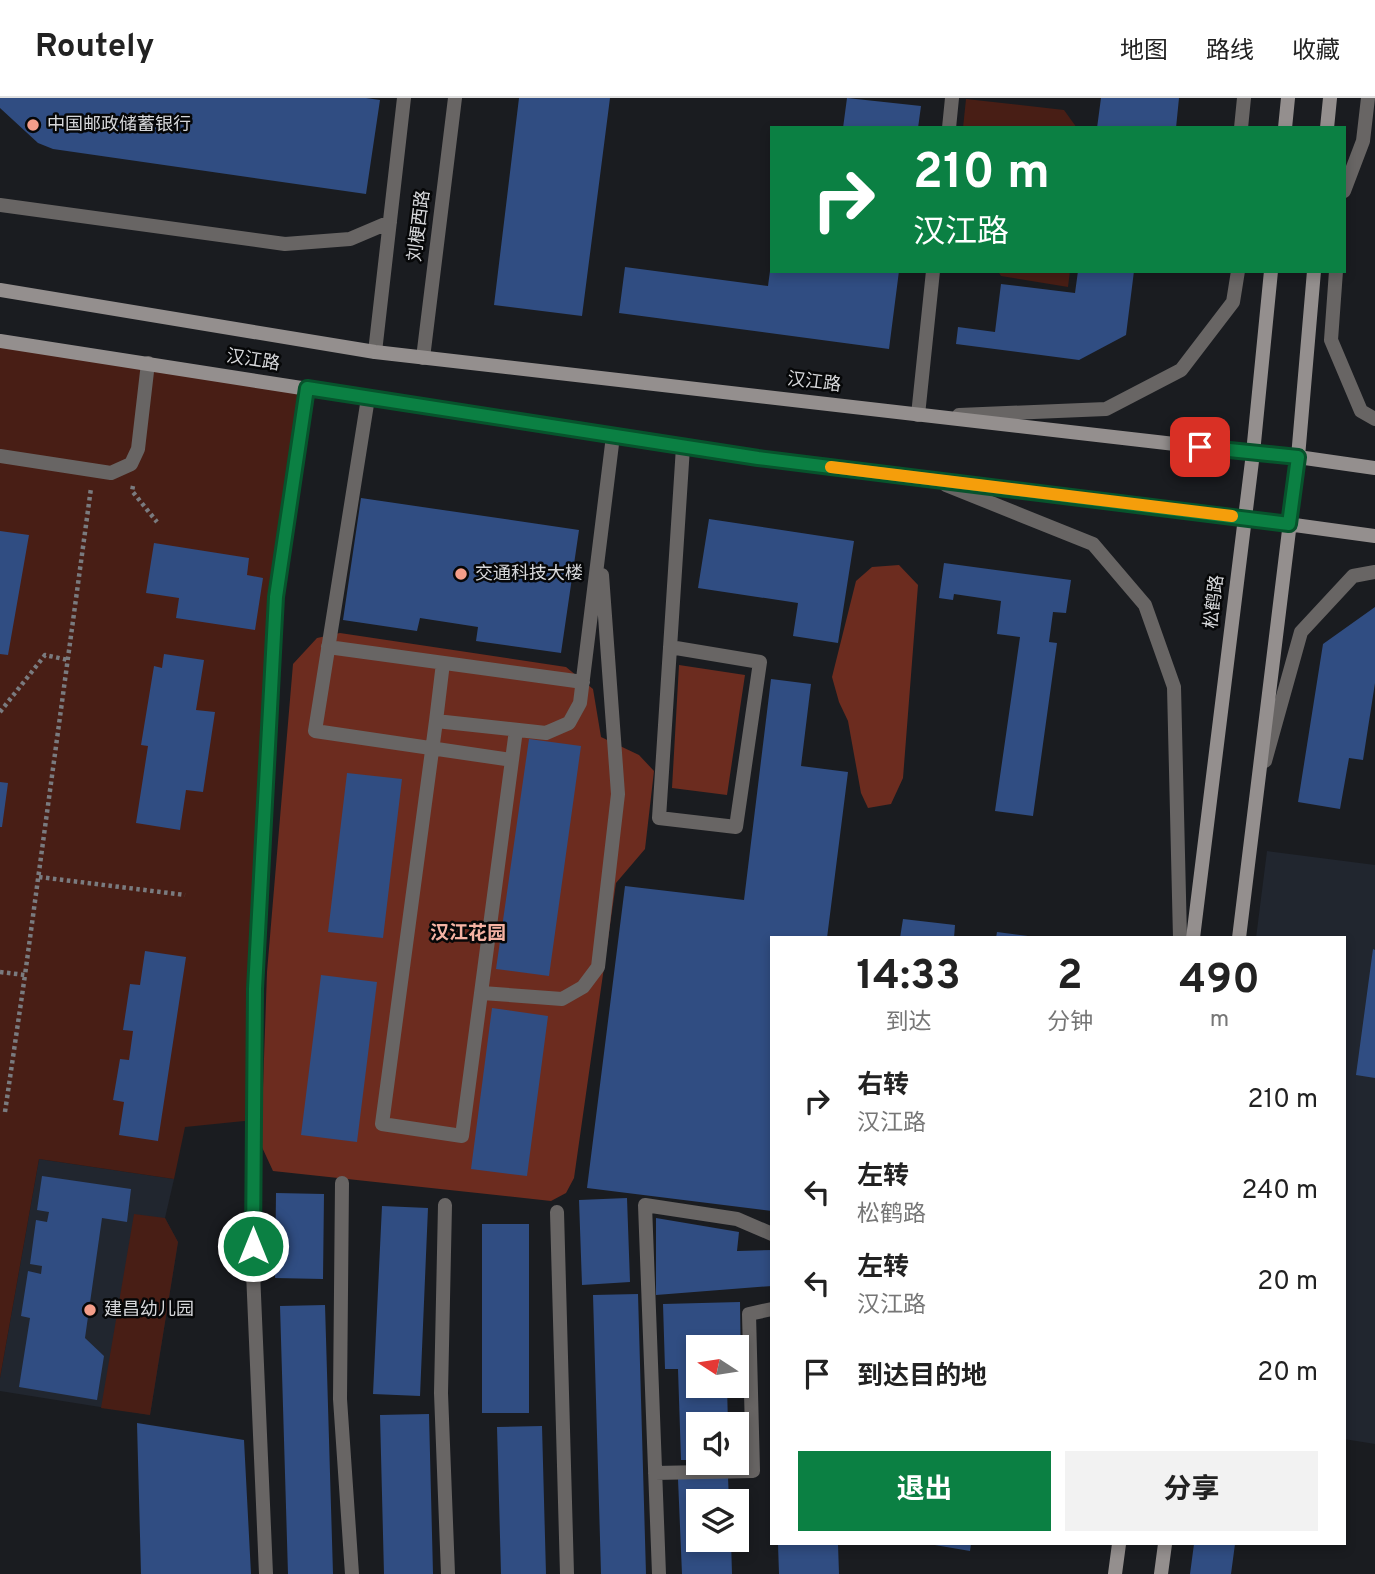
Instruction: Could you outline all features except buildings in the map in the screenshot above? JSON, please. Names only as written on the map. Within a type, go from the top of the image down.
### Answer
[{"type":"main road","points":[[1285,126],[1288,98]]},
{"type":"main road","points":[[1327,126],[1330,98]]},
{"type":"main road","name":"松鹤路","points":[[1193,936],[1253,453],[1271,273]]},
{"type":"main road","points":[[1238,936],[1298,457],[1314,273]]},
{"type":"main road","name":"汉江路","points":[[0,290],[375,352],[1375,468]]},
{"type":"main road","name":"汉江路","points":[[0,341],[683,447],[1375,536]]},
{"type":"main road","points":[[1115,1574],[1119,1545]]},
{"type":"main road","points":[[1161,1574],[1165,1545]]},
{"type":"street","points":[[375,352],[404,98]]},
{"type":"street","name":"刘梗西路","points":[[423,358],[455,98]]},
{"type":"street","points":[[949,126],[952,98]]},
{"type":"street","points":[[1241,126],[1244,98]]},
{"type":"street","points":[[1346,186],[1363,141],[1368,98]]},
{"type":"street","points":[[0,205],[285,244],[349,239],[390,222]]},
{"type":"street","points":[[933,273],[925,416],[1106,409],[1181,370],[1234,302],[1238,273]]},
{"type":"street","points":[[1336,273],[1331,340],[1360,411],[1375,419]]},
{"type":"street","points":[[0,456],[111,473],[131,464],[138,449],[148,363]]},
{"type":"street","points":[[266,1574],[253,1272],[255,989],[276,597],[307,388]]},
{"type":"street","points":[[368,398],[315,731],[512,760]]},
{"type":"street","points":[[436,721],[546,733],[569,723],[580,703],[613,436]]},
{"type":"street","points":[[670,647],[760,662],[736,827],[659,818],[670,647],[683,447]]},
{"type":"street","points":[[935,480],[1093,544],[1145,605],[1174,687],[1180,936]]},
{"type":"street","points":[[482,993],[562,999],[583,987],[598,967],[618,794],[600,543]]},
{"type":"street","points":[[1256,796],[1301,632],[1353,576],[1375,572]]},
{"type":"street","points":[[328,647],[583,682]]},
{"type":"street","points":[[443,663],[382,1124],[463,1136],[516,730]]},
{"type":"street","points":[[342,1183],[341,1399],[352,1574]]},
{"type":"street","points":[[445,1205],[441,1393],[448,1574]]},
{"type":"street","points":[[659,1574],[645,1205],[737,1219],[770,1233]]},
{"type":"street","points":[[557,1212],[567,1574]]},
{"type":"street","points":[[655,1473],[753,1471],[749,1314],[770,1309]]},
{"type":"path","points":[[138,449],[132,491],[157,522]]},
{"type":"path","points":[[5,1112],[94,470]]},
{"type":"path","points":[[0,712],[45,655],[68,660]]},
{"type":"path","points":[[39,877],[185,895]]},
{"type":"path","points":[[0,972],[25,975]]},
{"type":"shaded area","points":[[966,99],[1064,110],[1076,126],[963,126]]},
{"type":"shaded area","points":[[999,273],[1070,273],[1068,287],[1001,276]]},
{"type":"shaded area","points":[[0,341],[307,388],[276,597],[254,1120],[185,1127],[174,1179],[39,1159],[0,1378]]},
{"type":"shaded area","points":[[899,565],[918,585],[903,778],[891,804],[868,808],[861,793],[848,721],[832,677],[856,581],[872,567]]},
{"type":"shaded area","points":[[340,633],[566,667],[593,689],[601,737],[639,755],[654,771],[645,849],[616,883],[574,1178],[566,1193],[551,1201],[273,1171],[261,1145],[267,972],[293,664],[317,638]]},
{"type":"shaded area","points":[[679,665],[745,675],[727,795],[672,788]]},
{"type":"shaded area","points":[[1267,851],[1375,865],[1375,1444],[1346,1439],[1346,936],[1256,936]]},
{"type":"shaded area","name":"建昌幼儿园","points":[[39,1159],[174,1179],[165,1218],[178,1242],[150,1415],[0,1391],[0,1378]]},
{"type":"shaded area","points":[[134,1214],[165,1218],[178,1242],[150,1415],[101,1408]]},
{"type":"slow traffic","points":[[831,467],[1232,516]]},
{"type":"place","name":"中国邮政储蓄银行","points":[[33,125]]},
{"type":"place","name":"交通科技大楼","points":[[461,574]]},
{"type":"place","name":"建昌幼儿园","points":[[90,1310]]},
{"type":"district","name":"汉江花园","points":[[468,934]]},
{"type":"route","points":[[253,1246],[255,989],[276,597],[307,388],[758,458],[1289,524],[1298,457],[1200,447]]}]
